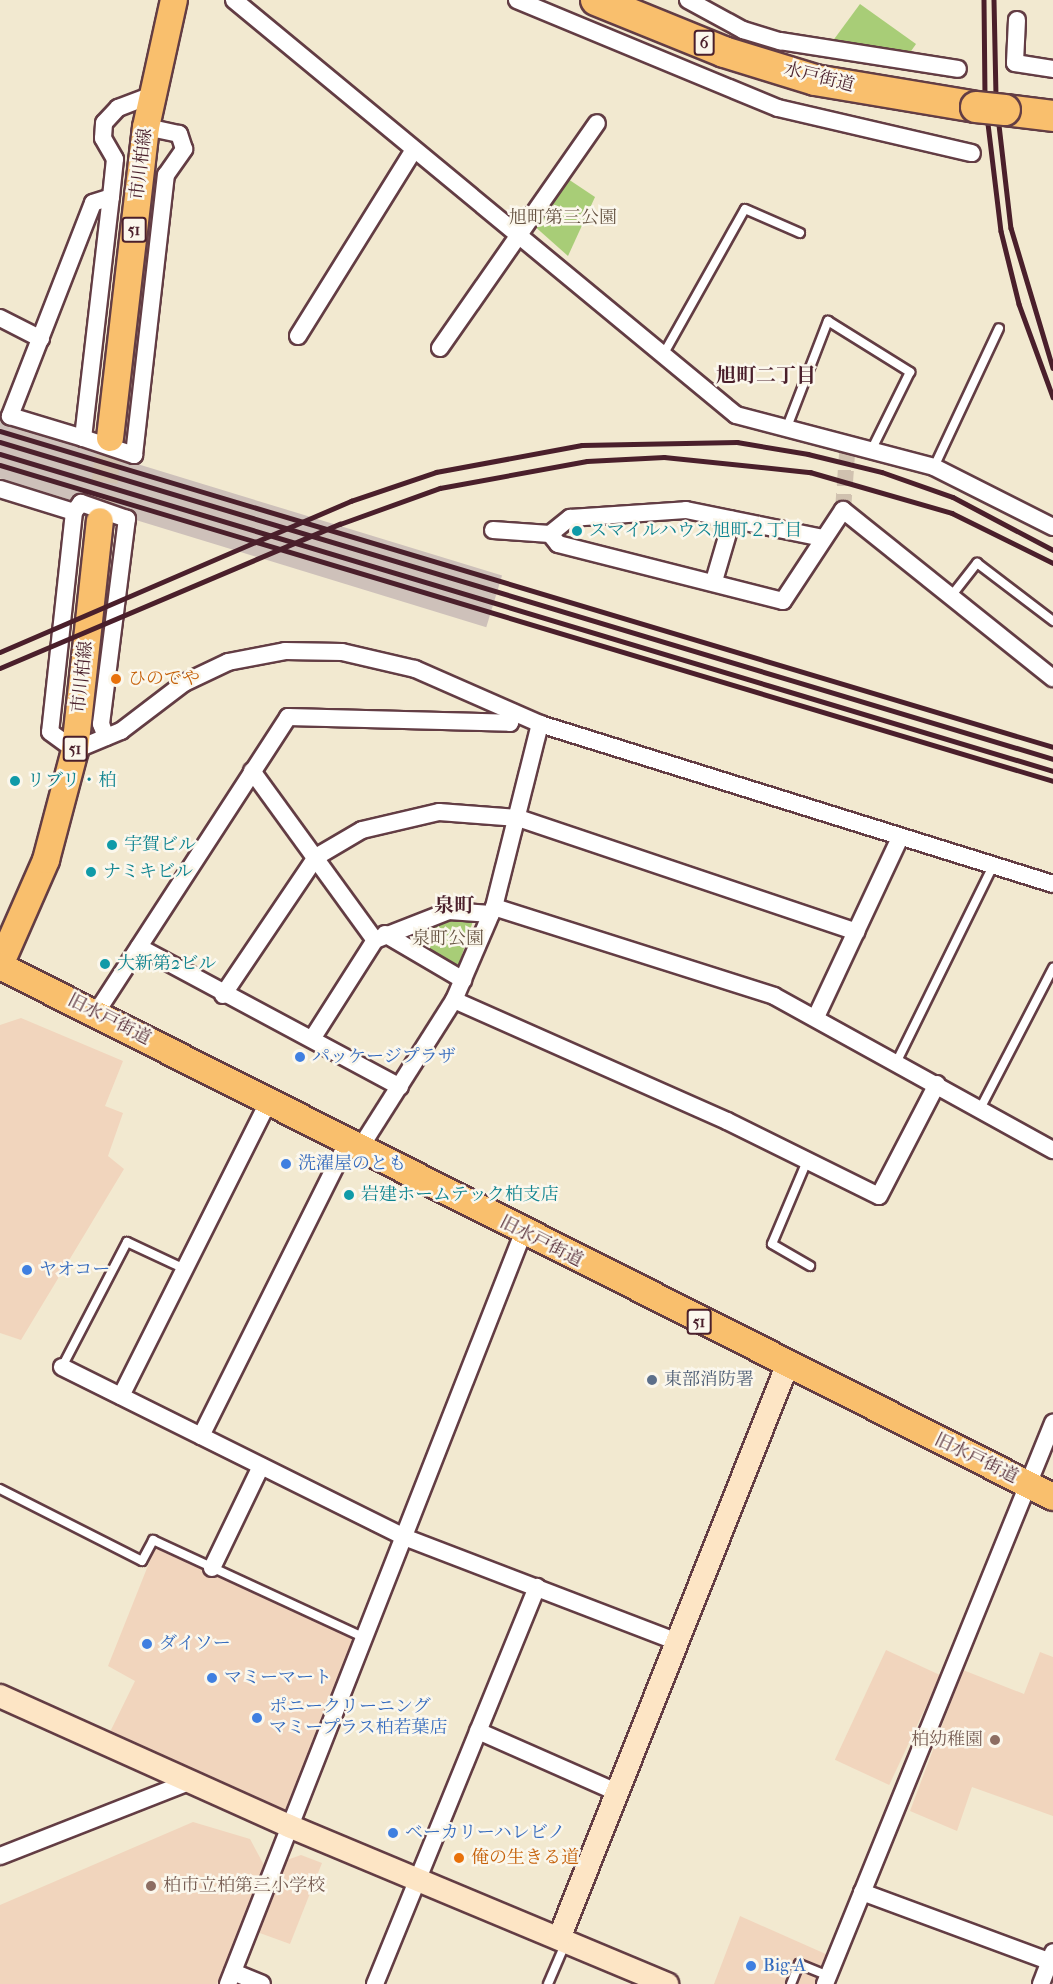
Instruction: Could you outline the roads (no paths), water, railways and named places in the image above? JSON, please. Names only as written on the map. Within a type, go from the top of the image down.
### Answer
[{"type":"highway","name":"水戸街道","points":[[596,0],[724,52],[815,80],[991,109],[1053,116]]},
{"type":"main road","name":"市川柏線","points":[[111,438],[146,127],[174,0]]},
{"type":"main road","name":"市川柏線","points":[[0,965],[46,861],[75,750],[100,521]]},
{"type":"main road","name":"旧水戸街道","points":[[0,965],[523,1233],[1053,1497]]},
{"type":"street","points":[[234,0],[736,415],[873,447],[934,467],[1053,527]]},
{"type":"street","points":[[517,0],[778,108],[972,153]]},
{"type":"street","points":[[688,0],[743,30],[780,41],[958,69]]},
{"type":"street","points":[[1017,20],[1015,63],[1053,69]]},
{"type":"street","points":[[83,438],[115,159],[103,138],[104,123],[118,108],[152,95]]},
{"type":"street","points":[[440,348],[597,123]]},
{"type":"street","points":[[111,197],[93,202],[41,339],[8,404],[10,416],[134,455],[166,175],[184,149],[179,134],[146,127]]},
{"type":"street","points":[[298,336],[414,150]]},
{"type":"street","points":[[0,318],[41,339]]},
{"type":"street","points":[[0,489],[74,512]]},
{"type":"street","points":[[106,737],[101,724],[127,519],[81,503],[74,512],[50,732],[75,750],[106,737],[184,683],[228,662],[285,651],[342,652],[416,669],[540,724],[899,840],[1053,884]]},
{"type":"street","points":[[493,530],[550,534],[570,518],[686,510],[822,538]]},
{"type":"street","points":[[550,534],[558,544],[714,580],[783,601],[822,538],[843,510],[1053,678]]},
{"type":"street","points":[[714,580],[732,520]]},
{"type":"street","points":[[96,1013],[288,717],[510,723],[513,712]]},
{"type":"street","points":[[201,1436],[354,1145],[400,1087],[454,1000],[492,910],[518,818],[540,724]]},
{"type":"street","points":[[252,771],[380,937],[463,980]]},
{"type":"street","points":[[223,995],[316,856],[362,830],[401,818],[464,811],[518,818],[856,932]]},
{"type":"street","points":[[816,1017],[899,840]]},
{"type":"street","points":[[312,1039],[380,937],[449,911],[492,910],[774,996],[981,1107],[1053,1150]]},
{"type":"street","points":[[139,947],[223,995],[312,1039],[400,1087]]},
{"type":"street","points":[[454,1000],[879,1196],[937,1084]]},
{"type":"street","points":[[121,1396],[268,1102]]},
{"type":"street","points":[[262,1984],[230,1978],[523,1233]]},
{"type":"street","points":[[563,1937],[675,1641],[787,1366]]},
{"type":"street","points":[[62,1367],[404,1537],[675,1641]]},
{"type":"street","points":[[827,1980],[1024,1483],[1053,1423]]},
{"type":"street","points":[[212,1568],[261,1466]]},
{"type":"street","points":[[375,1984],[417,1876],[537,1587]]},
{"type":"street","points":[[0,1696],[289,1826],[563,1937],[667,1984]]},
{"type":"street","points":[[478,1731],[616,1792]]},
{"type":"street","points":[[0,1856],[191,1781]]},
{"type":"street","points":[[862,1892],[1051,1957],[1041,1984]]},
{"type":"lane","points":[[663,356],[745,209],[800,233]]},
{"type":"lane","points":[[787,427],[828,321],[910,372],[873,447]]},
{"type":"lane","points":[[934,467],[999,328]]},
{"type":"lane","points":[[952,595],[977,563],[1053,621]]},
{"type":"lane","points":[[897,1061],[993,866]]},
{"type":"lane","points":[[981,1107],[1053,968]]},
{"type":"lane","points":[[807,1161],[772,1244],[810,1266]]},
{"type":"lane","points":[[62,1367],[127,1242],[185,1269]]},
{"type":"lane","points":[[0,1489],[142,1561],[153,1540],[365,1638]]},
{"type":"lane","points":[[548,1984],[563,1937]]},
{"type":"lane","points":[[791,1984],[799,1964],[827,1980]]},
{"type":"tunnel","points":[[100,521],[110,438]]},
{"type":"tunnel","points":[[843,510],[848,441]]},
{"type":"railway","points":[[984,0],[985,99],[1001,231],[1019,304],[1053,397]]},
{"type":"railway","points":[[994,0],[996,99],[1011,228],[1053,368]]},
{"type":"railway","points":[[0,431],[1053,747]]},
{"type":"railway","points":[[0,442],[1053,759]]},
{"type":"railway","points":[[0,652],[351,501],[436,472],[582,445],[737,442],[808,454],[882,472],[953,497],[1053,550]]},
{"type":"railway","points":[[0,454],[1053,771]]},
{"type":"railway","points":[[0,668],[340,524],[440,488],[587,461],[664,457],[810,472],[952,513],[1053,563]]},
{"type":"railway","points":[[0,465],[1053,781]]},
{"type":"place","name":"スマイルハウス旭町２丁目","points":[[577,531]]},
{"type":"place","name":"ひのでや","points":[[116,679]]},
{"type":"place","name":"リブリ・柏","points":[[15,781]]},
{"type":"place","name":"宇賀ビル","points":[[112,845]]},
{"type":"place","name":"ナミキビル","points":[[91,872]]},
{"type":"place","name":"大新第2ビル","points":[[105,964]]},
{"type":"place","name":"パッケージプラザ","points":[[300,1057]]},
{"type":"place","name":"洗濯屋のとも","points":[[286,1164]]},
{"type":"place","name":"岩建ホームテック柏支店","points":[[349,1195]]},
{"type":"place","name":"ヤオコー","points":[[27,1270]]},
{"type":"place","name":"東部消防署","points":[[652,1380]]},
{"type":"place","name":"ダイソー","points":[[147,1644]]},
{"type":"place","name":"マミーマート","points":[[212,1678]]},
{"type":"place","name":"ポニークリーニング マミープラス柏若葉店","points":[[257,1718]]},
{"type":"place","name":"柏幼稚園","points":[[995,1740]]},
{"type":"place","name":"ベーカリーハレビノ","points":[[393,1833]]},
{"type":"place","name":"俺の生きる道","points":[[459,1858]]},
{"type":"place","name":"柏市立柏第三小学校","points":[[151,1886]]},
{"type":"place","name":"Big-A","points":[[751,1966]]},
{"type":"district","name":"旭町二丁目","points":[[766,375]]},
{"type":"district","name":"泉町","points":[[454,905]]},
{"type":"park label","name":"旭町第三公園","points":[[563,218]]},
{"type":"park label","name":"泉町公園","points":[[448,939]]}]
